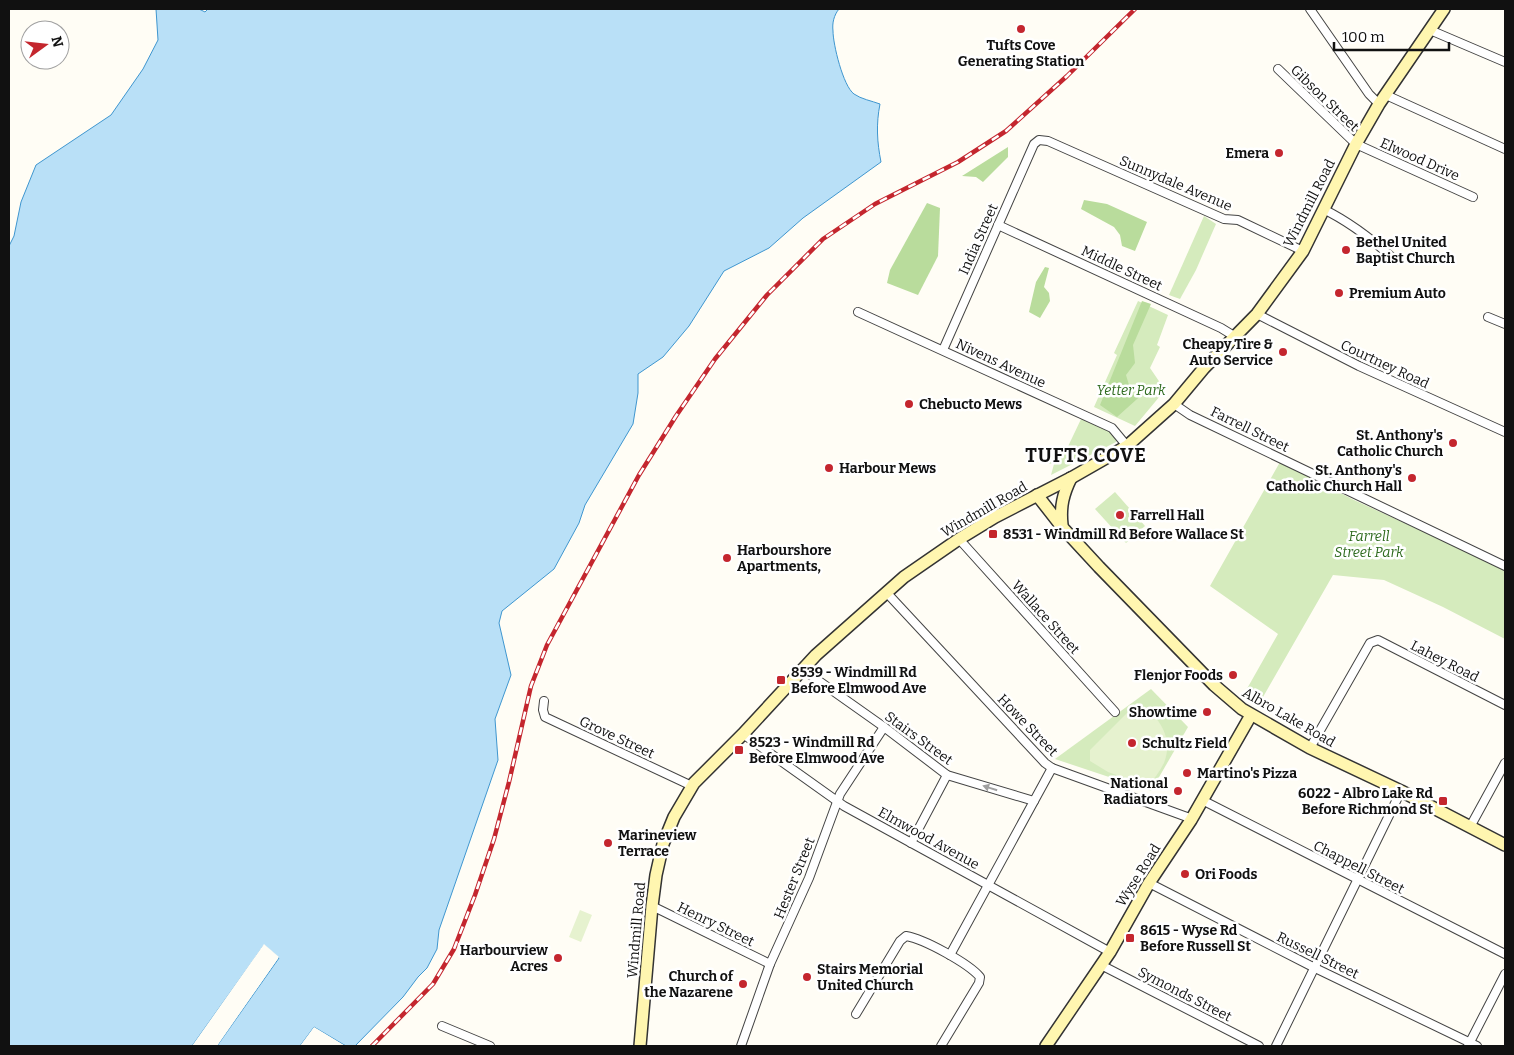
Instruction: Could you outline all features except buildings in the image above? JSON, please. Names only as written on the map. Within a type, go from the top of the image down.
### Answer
[{"type":"main road","name":"Windmill Road","points":[[640,1046],[656,875],[663,844],[674,817],[692,786],[719,756],[744,734],[802,669],[886,592],[912,571],[995,516],[1071,478],[1128,446],[1174,404],[1234,336],[1257,314],[1303,251],[1356,144],[1382,99],[1444,9]]},
{"type":"main road","points":[[1062,527],[1060,511],[1064,492],[1071,478]]},
{"type":"main road","name":"Albro Lake Road","points":[[1037,495],[1062,527],[1234,704],[1310,748],[1401,791],[1505,845]]},
{"type":"main road","name":"Wyse Road","points":[[1046,1046],[1110,952],[1149,883],[1191,820],[1251,715]]},
{"type":"street","points":[[1310,9],[1369,94],[1505,148]]},
{"type":"street","points":[[1430,30],[1505,62]]},
{"type":"street","name":"Gibson Street","points":[[1278,69],[1356,144]]},
{"type":"street","name":"India Street","points":[[943,350],[1034,144],[1039,140]]},
{"type":"street","name":"Sunnydale Avenue","points":[[1039,140],[1048,141],[1224,220],[1238,220],[1303,251]]},
{"type":"street","name":"Elwood Drive","points":[[1356,144],[1473,197]]},
{"type":"street","points":[[1323,209],[1342,218],[1373,240],[1395,260]]},
{"type":"street","name":"Middle Street","points":[[998,225],[1221,328],[1234,336]]},
{"type":"street","name":"Nivens Avenue","points":[[858,312],[1112,428],[1128,446]]},
{"type":"street","name":"Courtney Road","points":[[1257,314],[1359,366],[1505,432]]},
{"type":"street","points":[[1488,317],[1505,324]]},
{"type":"street","name":"Farrell Street","points":[[1174,404],[1190,415],[1505,566]]},
{"type":"street","name":"Wallace Street","points":[[959,539],[1115,712]]},
{"type":"street","name":"Howe Street","points":[[886,592],[1045,764],[1191,820]]},
{"type":"street","name":"Lahey Road","points":[[1310,748],[1370,643],[1378,640],[1505,705]]},
{"type":"street","name":"Stairs Street","points":[[802,669],[884,727],[947,775],[1034,801]]},
{"type":"street","name":"Grove Street","points":[[544,701],[543,710],[545,716],[692,786]]},
{"type":"street","name":"Hester Street","points":[[741,1046],[770,964],[809,878],[840,794],[884,727]]},
{"type":"street","name":"Elmwood Avenue","points":[[744,734],[837,802],[1110,952]]},
{"type":"street","points":[[1470,827],[1505,763]]},
{"type":"street","points":[[950,955],[1052,768]]},
{"type":"street","points":[[911,843],[947,775]]},
{"type":"street","points":[[1276,1046],[1401,791]]},
{"type":"street","name":"Chappell Street","points":[[1202,800],[1505,954]]},
{"type":"street","name":"Russell Street","points":[[1149,883],[1315,968],[1472,1045]]},
{"type":"street","name":"Henry Street","points":[[652,906],[770,964]]},
{"type":"street","points":[[856,1014],[900,941],[906,936],[914,938],[950,955],[980,976],[979,983],[941,1046]]},
{"type":"street","name":"Symonds Street","points":[[1101,965],[1259,1046]]},
{"type":"street","points":[[1472,1045],[1505,974]]},
{"type":"street","points":[[442,1026],[490,1046]]},
{"type":"green space","points":[[1008,147],[1008,157],[983,182],[976,177],[962,176]]},
{"type":"green space","points":[[1084,200],[1107,204],[1147,222],[1135,251],[1122,246],[1120,235],[1114,227],[1081,209]]},
{"type":"green space","points":[[927,203],[940,208],[938,256],[918,295],[887,283],[890,270]]},
{"type":"green space","points":[[1204,216],[1216,224],[1196,270],[1180,299],[1169,295]]},
{"type":"green space","points":[[1045,267],[1049,268],[1044,287],[1049,293],[1050,301],[1040,318],[1029,312],[1036,282]]},
{"type":"green space","name":"Yetter Park","points":[[1138,301],[1168,315],[1157,345],[1160,347],[1150,368],[1165,390],[1135,426],[1094,407],[1117,355],[1114,353]]},
{"type":"green space","points":[[1142,301],[1151,304],[1133,345],[1135,363],[1126,375],[1132,395],[1146,391],[1117,417],[1100,405]]},
{"type":"green space","points":[[1082,417],[1110,429],[1117,437],[1116,442],[1051,475],[1054,464],[1045,463],[1050,453],[1063,457]]},
{"type":"green space","name":"Farrell Street Park","points":[[1280,462],[1354,500],[1505,569],[1505,639],[1443,607],[1384,580],[1333,575],[1259,704],[1244,694],[1278,634],[1210,586]]},
{"type":"green space","points":[[1115,492],[1145,526],[1126,543],[1095,509]]},
{"type":"green space","points":[[1151,689],[1188,727],[1151,791],[1055,759]]},
{"type":"green space","name":"Schultz Field","points":[[1137,703],[1152,714],[1163,728],[1166,736],[1167,754],[1164,763],[1148,786],[1108,772],[1090,761],[1090,750]]},
{"type":"green space","points":[[580,910],[592,915],[581,942],[569,937]]},
{"type":"water","points":[[156,9],[199,9],[205,12],[208,9],[839,9],[833,22],[833,37],[839,64],[846,83],[854,94],[880,104],[878,133],[881,162],[803,218],[769,248],[724,271],[689,326],[663,357],[638,374],[638,393],[633,424],[585,505],[579,523],[554,569],[502,611],[499,623],[511,675],[495,719],[498,760],[439,930],[437,949],[427,968],[403,997],[355,1046],[346,1046],[314,1027],[300,1046],[217,1046],[279,958],[264,945],[192,1046],[9,1046],[9,246],[14,236],[21,202],[36,165],[111,115],[143,69],[158,40]]},
{"type":"pier","points":[[264,944],[279,957],[217,1046],[214,1046],[276,958],[264,948],[195,1046],[192,1046]]},
{"type":"pier","points":[[314,1027],[346,1046],[341,1046],[315,1030],[303,1046],[300,1046]]},
{"type":"railway","points":[[372,1046],[433,984],[454,949],[494,839],[531,686],[547,645],[639,475],[715,359],[767,295],[823,239],[875,204],[958,162],[1006,131],[1067,76],[1135,9]]},
{"type":"place","name":"Tufts Cove Generating Station","points":[[1021,29]]},
{"type":"place","name":"Emera","points":[[1279,153]]},
{"type":"place","name":"Bethel United Baptist Church","points":[[1346,250]]},
{"type":"place","name":"Premium Auto","points":[[1339,293]]},
{"type":"place","name":"Cheapy Tire & Auto Service","points":[[1283,352]]},
{"type":"place","name":"Chebucto Mews","points":[[909,404]]},
{"type":"place","name":"St. Anthony's Catholic Church","points":[[1453,443]]},
{"type":"place","name":"Harbour Mews","points":[[829,468]]},
{"type":"place","name":"St. Anthony's Catholic Church Hall","points":[[1412,478]]},
{"type":"place","name":"Farrell Hall","points":[[1120,515]]},
{"type":"place","name":"8531 - Windmill Rd Before Wallace St","points":[[993,534]]},
{"type":"place","name":"Harbourshore Apartments,","points":[[727,558]]},
{"type":"place","name":"Flenjor Foods","points":[[1233,675]]},
{"type":"place","name":"8539 - Windmill Rd Before Elmwood Ave","points":[[781,680]]},
{"type":"place","name":"Showtime","points":[[1207,712]]},
{"type":"place","name":"Schultz Field","points":[[1132,743]]},
{"type":"place","name":"8523 - Windmill Rd Before Elmwood Ave","points":[[739,750]]},
{"type":"place","name":"Martino's Pizza","points":[[1187,773]]},
{"type":"place","name":"National Radiators","points":[[1178,791]]},
{"type":"place","name":"6022 - Albro Lake Rd Before Richmond St","points":[[1443,801]]},
{"type":"place","name":"Marineview Terrace","points":[[608,843]]},
{"type":"place","name":"Ori Foods","points":[[1185,874]]},
{"type":"place","name":"8615 - Wyse Rd Before Russell St","points":[[1130,938]]},
{"type":"place","name":"Harbourview Acres","points":[[558,958]]},
{"type":"place","name":"Stairs Memorial United Church","points":[[807,977]]},
{"type":"place","name":"Church of the Nazarene","points":[[743,984]]},
{"type":"district","name":"TUFTS COVE","points":[[1086,455]]}]
